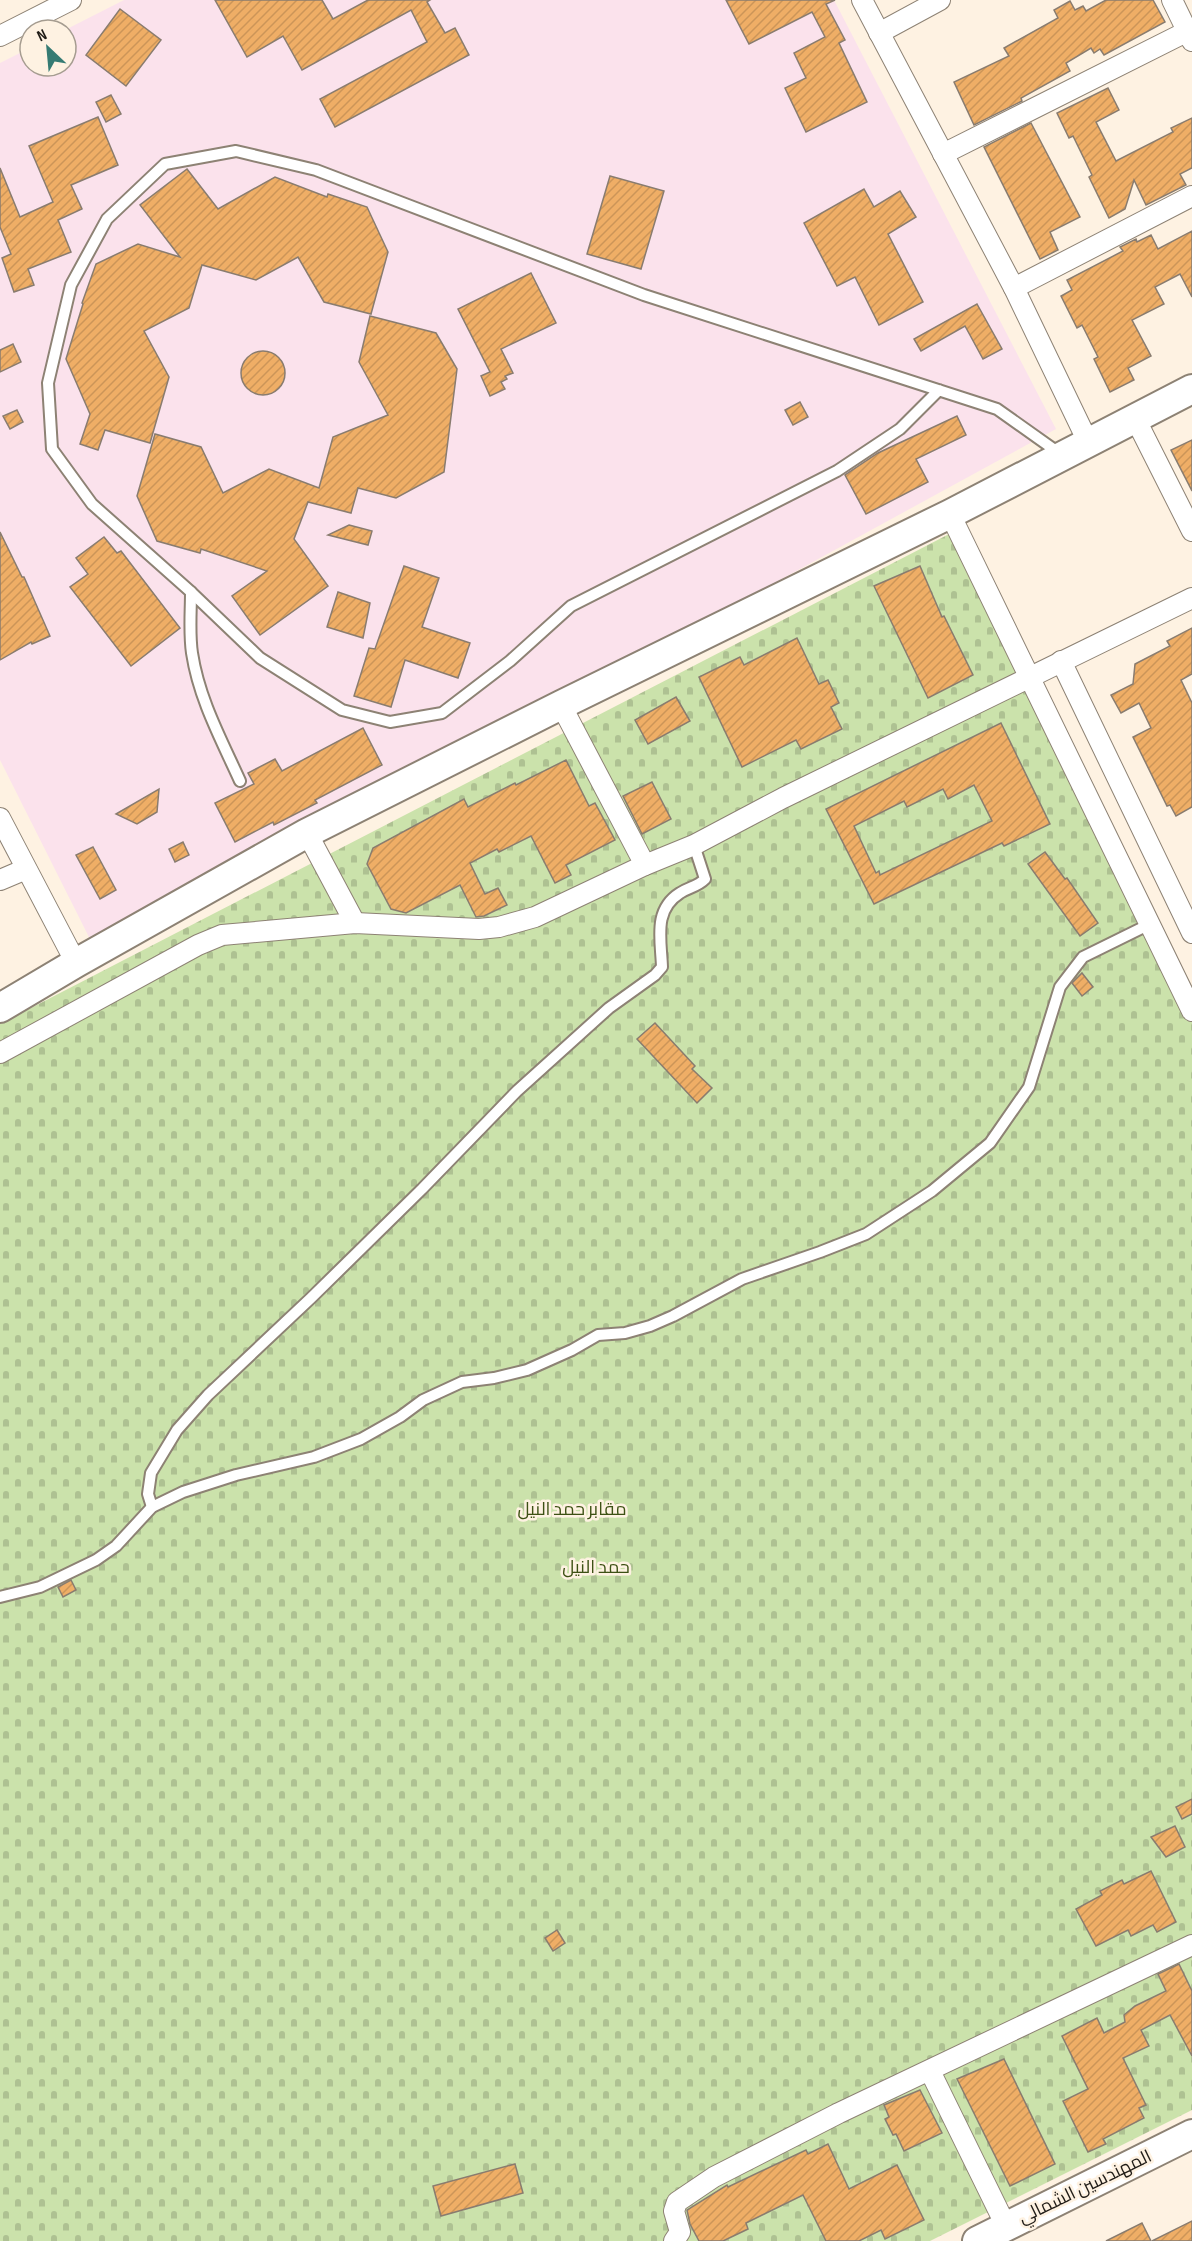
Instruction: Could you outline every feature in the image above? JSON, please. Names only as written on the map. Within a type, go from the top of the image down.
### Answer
[{"type":"street","points":[[0,36],[71,0]]},
{"type":"street","points":[[862,0],[1014,288],[1088,442]]},
{"type":"street","points":[[879,33],[940,0]]},
{"type":"street","points":[[943,154],[1190,34],[1172,0]]},
{"type":"street","points":[[1014,288],[1192,196]]},
{"type":"street","points":[[0,1008],[307,833],[950,514],[1192,389]]},
{"type":"street","points":[[1135,418],[1192,531]]},
{"type":"street","points":[[950,514],[1192,1011]]},
{"type":"street","points":[[0,1053],[198,945],[222,935],[355,923],[479,929],[499,927],[535,917],[645,865],[694,845],[783,798],[1192,598]]},
{"type":"street","points":[[1061,662],[1192,933]]},
{"type":"street","points":[[561,705],[645,865]]},
{"type":"street","points":[[0,818],[76,963]]},
{"type":"street","points":[[307,833],[355,923]]},
{"type":"street","points":[[0,880],[26,869]]},
{"type":"street","points":[[680,2238],[674,2211],[677,2202],[714,2176],[1192,1945]]},
{"type":"street","points":[[930,2071],[1006,2226]]},
{"type":"street","name":"المهندسين الشمالي","points":[[977,2241],[1192,2134]]},
{"type":"lane","points":[[939,390],[900,429],[837,471],[571,606],[510,661],[442,713],[390,722],[342,710],[260,658],[191,592],[92,504],[52,449],[48,382],[71,285],[107,219],[165,164],[236,151],[316,170],[644,295],[939,390],[997,409],[1062,456]]},
{"type":"lane","points":[[191,592],[192,651],[198,682],[205,705],[240,781]]},
{"type":"lane","points":[[152,1507],[148,1494],[151,1473],[177,1430],[208,1395],[428,1183],[517,1091],[609,1008],[655,975],[662,967],[659,931],[661,915],[670,900],[683,891],[697,887],[705,879],[694,845]]},
{"type":"lane","points":[[0,1597],[40,1587],[96,1560],[116,1546],[152,1507],[211,1482],[314,1457],[333,1450],[361,1439],[400,1417],[423,1400],[462,1382],[494,1378],[527,1370],[572,1350],[598,1335],[650,1326],[742,1279],[866,1234],[932,1191],[990,1143],[1029,1087],[1060,987],[1083,957],[1150,924]]},
{"type":"shaded area","points":[[124,0],[834,0],[1056,429],[97,953],[0,760],[0,63],[18,54],[18,78],[78,78],[78,23]]},
{"type":"green space","name":"مقابر حمد النيل","points":[[955,531],[1192,994],[1192,2110],[930,2241],[0,2241],[0,1024]]},
{"type":"building","points":[[215,0],[322,0],[333,19],[368,0],[430,0],[427,2],[445,33],[455,28],[469,55],[335,127],[320,99],[427,42],[411,10],[302,70],[283,36],[247,57]]},
{"type":"building","points":[[726,0],[835,0],[826,4],[845,40],[839,43],[867,102],[806,132],[785,88],[806,78],[794,53],[825,37],[812,12],[749,44]]},
{"type":"building","points":[[1106,0],[1153,0],[1165,22],[1104,55],[1100,49],[1094,53],[1091,48],[1066,63],[1070,71],[1021,98],[1022,101],[974,125],[954,82],[1009,56],[1004,48],[1058,18],[1054,10],[1070,1],[1075,10],[1083,6],[1086,11]]},
{"type":"building","points":[[120,9],[161,40],[126,86],[86,55]]},
{"type":"building","points":[[1108,88],[1119,110],[1096,122],[1116,161],[1173,132],[1171,128],[1192,118],[1192,168],[1180,174],[1186,185],[1146,205],[1134,180],[1125,209],[1109,218],[1089,177],[1092,175],[1073,136],[1069,138],[1057,113]]},
{"type":"building","points":[[111,95],[121,114],[106,122],[96,102]]},
{"type":"building","points":[[98,117],[118,165],[71,185],[82,209],[58,220],[71,252],[28,269],[34,285],[14,292],[2,258],[11,254],[0,227],[0,168],[20,217],[53,202],[29,146]]},
{"type":"building","points":[[1031,123],[1080,217],[1050,232],[1058,250],[1040,259],[984,147]]},
{"type":"building","points":[[187,169],[218,209],[275,177],[327,197],[328,194],[367,207],[388,252],[371,314],[324,302],[298,257],[256,280],[202,265],[189,308],[144,331],[169,377],[150,443],[105,430],[98,450],[80,444],[90,414],[66,359],[96,264],[138,244],[180,257],[140,205]]},
{"type":"building","points":[[610,176],[664,191],[641,269],[587,254]]},
{"type":"building","points":[[864,189],[874,207],[900,191],[916,217],[888,234],[923,302],[879,325],[855,277],[837,286],[804,223]]},
{"type":"building","points":[[1192,231],[1192,297],[1180,274],[1155,287],[1164,304],[1132,320],[1151,356],[1128,368],[1134,380],[1110,392],[1094,359],[1098,357],[1082,325],[1077,328],[1061,296],[1072,290],[1067,280],[1123,251],[1120,247],[1136,239],[1137,242],[1151,235],[1158,249]]},
{"type":"building","points":[[531,273],[556,323],[501,349],[513,373],[505,376],[507,379],[501,382],[505,389],[490,396],[481,376],[490,372],[458,309]]},
{"type":"building","points":[[977,304],[1002,349],[983,359],[965,326],[921,351],[914,339]]},
{"type":"building","points":[[370,316],[436,333],[457,369],[444,472],[396,498],[358,488],[351,513],[308,502],[294,539],[328,586],[260,635],[232,596],[267,571],[201,549],[200,553],[157,541],[137,496],[155,434],[201,447],[223,493],[269,469],[319,488],[333,437],[388,415],[359,362]]},
{"type":"building","points":[[13,344],[21,362],[0,372],[0,350]]},
{"type":"building","points":[[263,351],[278,358],[285,373],[278,388],[263,395],[248,388],[241,373],[248,358]]},
{"type":"building","points":[[800,402],[808,417],[793,425],[785,410]]},
{"type":"building","points":[[17,410],[23,422],[10,429],[3,416]]},
{"type":"building","points":[[957,416],[966,435],[916,459],[928,482],[866,514],[845,475],[878,453]]},
{"type":"building","points":[[1192,440],[1192,491],[1171,450]]},
{"type":"building","points":[[349,525],[372,531],[368,545],[328,535]]},
{"type":"building","points":[[0,532],[24,577],[50,636],[32,644],[31,642],[0,660]]},
{"type":"building","points":[[104,537],[117,553],[121,551],[180,628],[131,666],[70,587],[88,574],[76,558]]},
{"type":"building","points":[[404,566],[439,578],[422,627],[470,643],[458,678],[405,660],[391,707],[354,696],[369,648],[375,649]]},
{"type":"building","points":[[920,566],[942,617],[944,616],[973,675],[928,698],[874,586]]},
{"type":"building","points":[[338,592],[370,603],[363,638],[327,627]]},
{"type":"building","points":[[1192,628],[1192,674],[1181,680],[1192,703],[1192,807],[1176,816],[1170,805],[1167,806],[1133,737],[1151,728],[1139,703],[1121,713],[1111,695],[1133,684],[1135,664],[1170,646],[1167,641]]},
{"type":"building","points":[[797,638],[819,684],[828,680],[839,703],[831,707],[842,729],[801,749],[796,740],[742,767],[699,677],[740,657],[744,665]]},
{"type":"building","points":[[676,697],[690,721],[648,744],[635,720]]},
{"type":"building","points":[[1001,723],[1050,824],[1004,846],[1002,843],[874,904],[826,809]],"holes":[[[974,785],[992,821],[880,875],[879,871],[876,873],[854,826],[904,801],[907,807],[943,789],[948,799]]]},
{"type":"building","points":[[363,728],[382,765],[315,800],[317,803],[235,842],[215,803],[254,784],[248,773],[275,759],[282,771]]},
{"type":"building","points":[[566,760],[589,806],[595,803],[615,840],[566,865],[571,875],[555,883],[531,836],[499,852],[497,849],[470,863],[485,894],[498,888],[507,905],[484,916],[476,917],[460,885],[406,913],[391,909],[367,864],[373,848],[464,799],[468,807]]},
{"type":"building","points":[[652,782],[671,819],[642,834],[623,796]]},
{"type":"building","points":[[159,789],[157,812],[137,824],[116,814]]},
{"type":"building","points":[[183,842],[189,855],[175,862],[169,849]]},
{"type":"building","points":[[93,847],[116,890],[100,899],[76,855]]},
{"type":"building","points":[[1045,852],[1065,879],[1067,878],[1098,923],[1080,936],[1028,864]]},
{"type":"building","points":[[1082,973],[1093,987],[1082,996],[1072,983]]},
{"type":"building","points":[[655,1023],[695,1066],[692,1069],[712,1088],[697,1103],[637,1039]]},
{"type":"building","points":[[71,1580],[76,1590],[63,1597],[58,1587]]},
{"type":"building","points":[[1192,1799],[1192,1814],[1182,1819],[1176,1807]]},
{"type":"building","points":[[1175,1826],[1185,1847],[1166,1857],[1151,1837]]},
{"type":"building","points":[[1151,1871],[1176,1922],[1157,1932],[1153,1925],[1131,1936],[1128,1930],[1096,1946],[1076,1909],[1102,1895],[1100,1891],[1122,1880],[1124,1884]]},
{"type":"building","points":[[557,1930],[565,1943],[553,1951],[545,1938]]},
{"type":"building","points":[[1179,1964],[1192,1991],[1192,2056],[1170,2015],[1141,2030],[1149,2046],[1123,2058],[1146,2105],[1139,2108],[1144,2118],[1103,2139],[1106,2144],[1088,2152],[1063,2101],[1088,2089],[1062,2036],[1097,2018],[1104,2033],[1125,2022],[1124,2015],[1135,2006],[1166,1991],[1158,1974]]},
{"type":"building","points":[[1004,2059],[1055,2164],[1010,2186],[957,2079]]},
{"type":"building","points":[[920,2090],[942,2133],[904,2151],[896,2134],[893,2135],[885,2119],[889,2117],[884,2105]]},
{"type":"building","points":[[828,2144],[849,2189],[897,2165],[924,2220],[885,2239],[881,2230],[859,2241],[826,2241],[803,2195],[746,2223],[748,2229],[723,2241],[699,2241],[690,2224],[687,2210],[727,2185],[728,2187],[806,2150],[808,2154]]},
{"type":"building","points":[[515,2164],[523,2193],[441,2216],[433,2186]]},
{"type":"building","points":[[1192,2221],[1192,2241],[1152,2241]]},
{"type":"building","points":[[1142,2223],[1151,2241],[1106,2241]]},
{"type":"park label","name":"حمد النيل","points":[[596,1567]]}]
